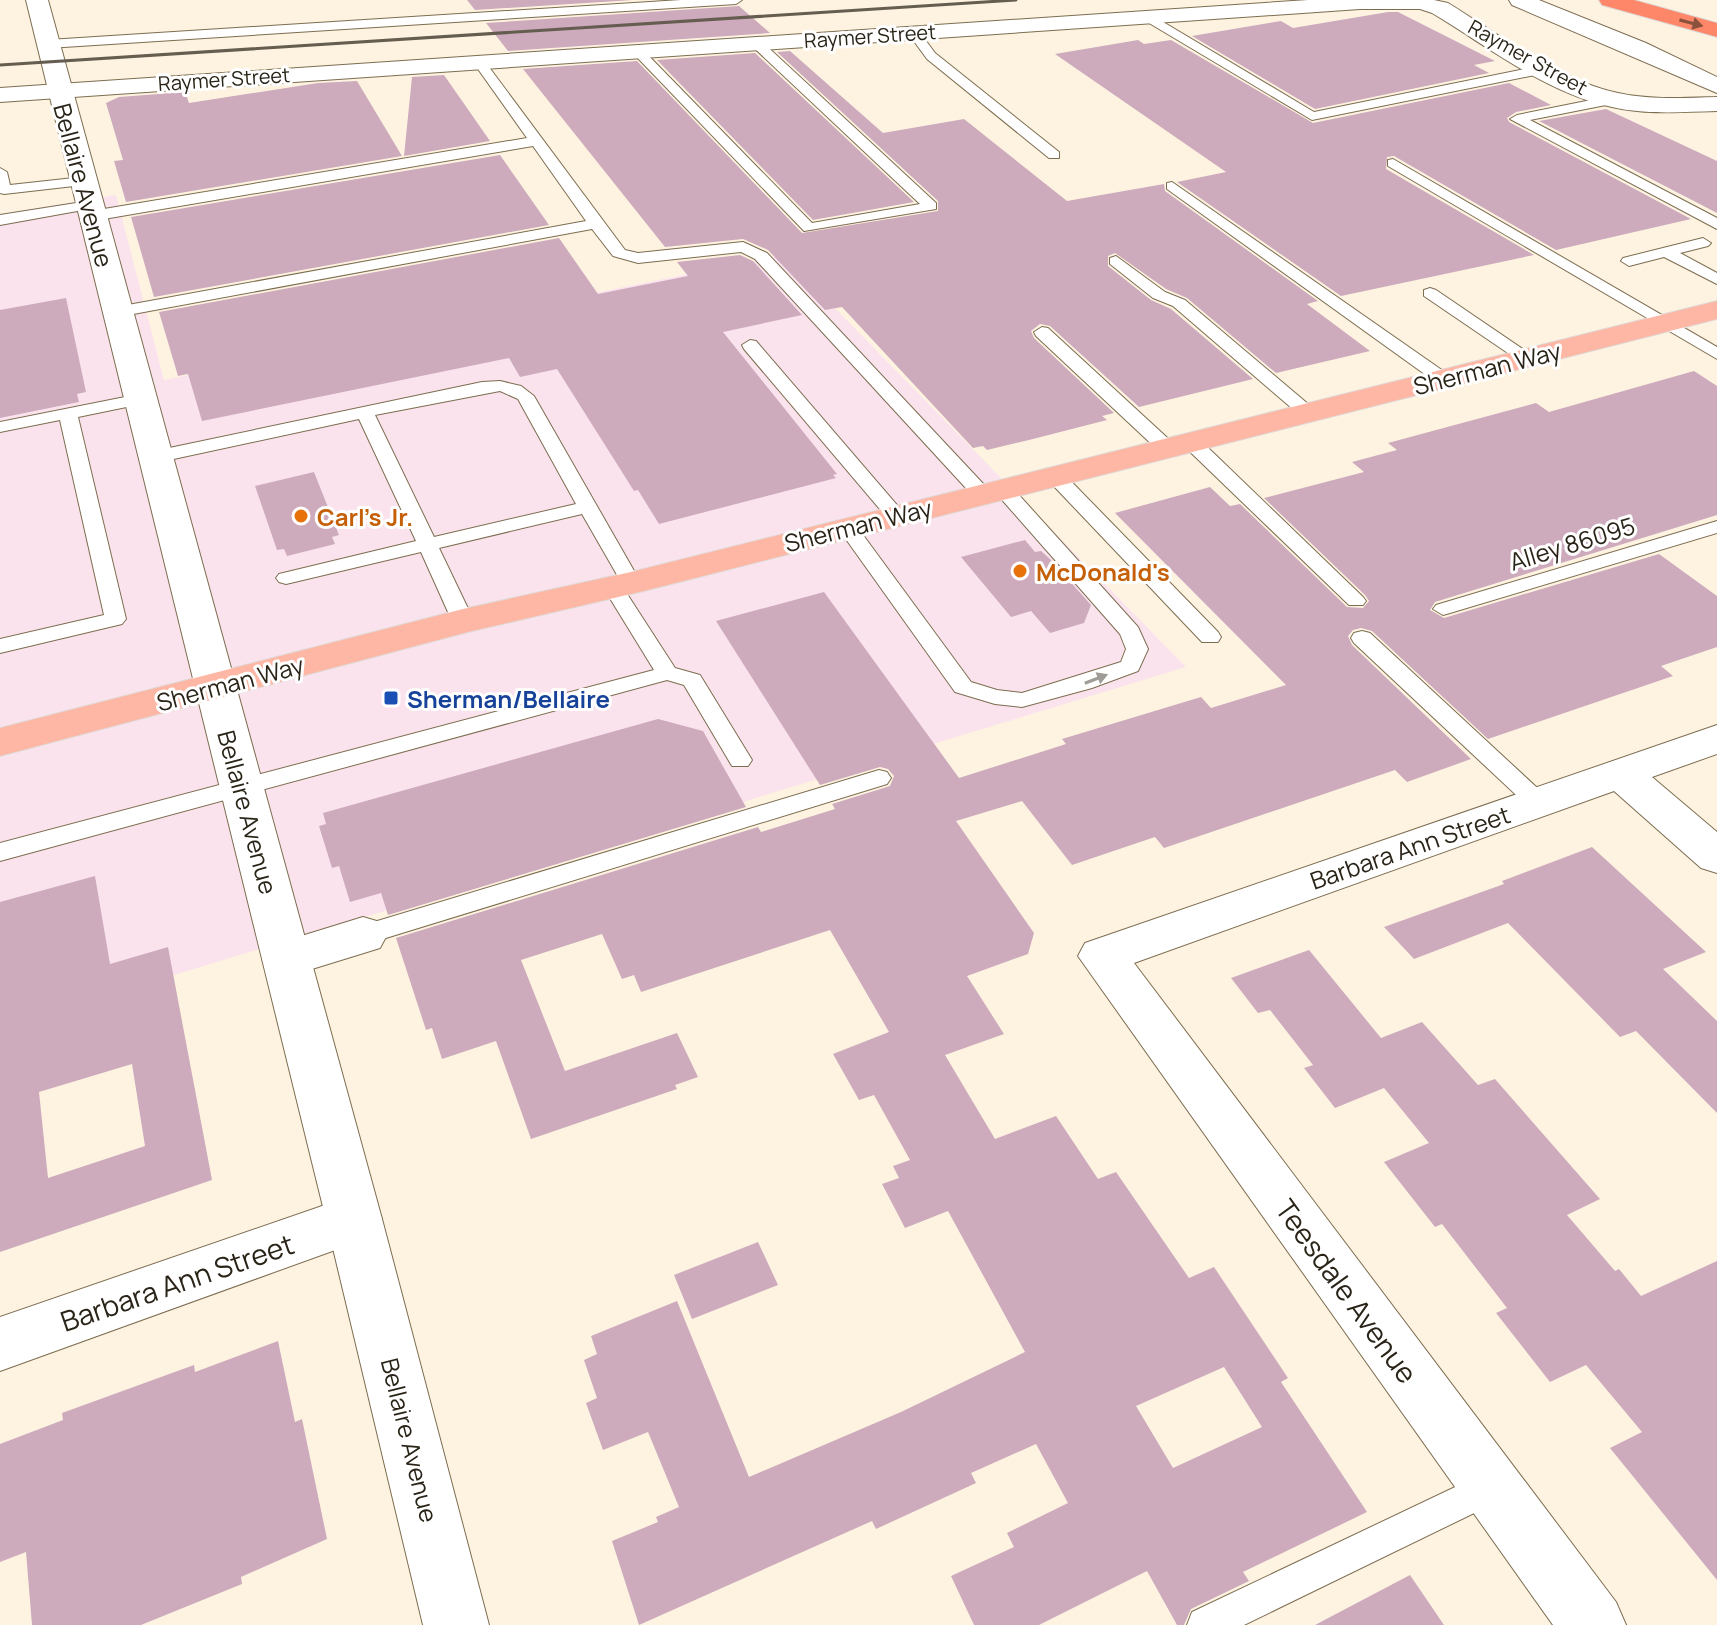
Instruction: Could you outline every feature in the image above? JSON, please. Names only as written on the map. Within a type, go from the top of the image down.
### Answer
[{"type":"highway","points":[[1610,0],[1717,30]]},
{"type":"main road","name":"Sherman Way","points":[[0,742],[463,621],[622,585],[1717,310]]},
{"type":"street","name":"Bellaire Avenue","points":[[37,0],[354,1219],[456,1625]]},
{"type":"street","points":[[1520,0],[1638,48],[1717,86]]},
{"type":"street","name":"Raymer Street","points":[[0,95],[1360,3],[1420,3],[1440,8],[1573,85],[1611,100],[1656,105],[1717,104]]},
{"type":"street","name":"Barbara Ann Street","points":[[1102,956],[1717,739]]},
{"type":"street","points":[[1620,773],[1717,857]]},
{"type":"street","points":[[286,959],[363,935]]},
{"type":"street","name":"Teesdale Avenue","points":[[1102,956],[1593,1625]]},
{"type":"street","name":"Barbara Ann Street","points":[[0,1344],[354,1219]]},
{"type":"lane","points":[[48,44],[736,0]]},
{"type":"lane","points":[[1148,17],[1312,116],[1545,69]]},
{"type":"lane","points":[[914,33],[931,56],[1054,155]]},
{"type":"lane","points":[[637,51],[809,228],[931,206],[756,43]]},
{"type":"lane","points":[[479,62],[619,253],[638,258],[743,247],[761,256],[1130,632],[1137,649],[1130,666],[1084,683],[1022,700],[995,697],[963,687],[848,528]]},
{"type":"lane","points":[[1611,100],[1517,119],[1717,224]]},
{"type":"lane","points":[[0,220],[88,201],[537,141]]},
{"type":"lane","points":[[1393,163],[1717,354]]},
{"type":"lane","points":[[0,172],[4,190],[88,201]]},
{"type":"lane","points":[[1172,186],[1443,379]]},
{"type":"lane","points":[[0,227],[20,216]]},
{"type":"lane","points":[[117,312],[596,224]]},
{"type":"lane","points":[[1629,261],[1703,243]]},
{"type":"lane","points":[[1666,252],[1717,279]]},
{"type":"lane","points":[[1116,261],[1159,295],[1179,303],[1308,413]]},
{"type":"lane","points":[[1430,293],[1527,358]]},
{"type":"lane","points":[[1042,332],[1179,445],[1356,601]]},
{"type":"lane","points":[[750,345],[896,516]]},
{"type":"lane","points":[[155,457],[482,387],[502,385],[515,388],[525,396],[588,507],[622,585],[667,673]]},
{"type":"lane","points":[[0,427],[140,399]]},
{"type":"lane","points":[[365,412],[463,621]]},
{"type":"lane","points":[[0,646],[115,619],[68,414]]},
{"type":"lane","points":[[1055,476],[1210,637]]},
{"type":"lane","points":[[286,578],[588,507]]},
{"type":"lane","name":"Alley 86095","points":[[1443,609],[1717,527]]},
{"type":"lane","points":[[1362,638],[1538,802]]},
{"type":"lane","points":[[0,852],[667,673],[692,680],[740,760]]},
{"type":"lane","points":[[363,935],[879,778]]},
{"type":"lane","points":[[1205,1625],[1491,1487]]},
{"type":"shaded area","points":[[116,195],[164,380],[783,255],[1186,667],[0,1028],[0,214]]},
{"type":"building","points":[[467,0],[633,0],[475,10]]},
{"type":"building","points":[[739,6],[770,33],[508,51],[486,23]]},
{"type":"building","points":[[1398,12],[1495,61],[1474,65],[1489,73],[1315,109],[1192,36],[1281,21],[1293,28]]},
{"type":"building","points":[[1138,40],[1144,44],[1171,40],[1313,123],[1509,83],[1551,105],[1516,112],[1507,118],[1509,122],[1691,219],[1556,250],[1394,156],[1387,157],[1386,169],[1534,255],[1341,296],[1177,182],[1226,172],[1055,54]]},
{"type":"building","points":[[790,51],[883,133],[964,119],[1067,201],[1164,184],[1165,191],[1318,301],[1307,304],[1370,351],[1276,373],[1187,298],[1166,289],[1115,253],[1108,256],[1108,266],[1151,300],[1171,309],[1253,379],[1139,407],[1050,326],[1040,324],[1031,331],[1034,338],[1114,413],[1102,416],[1107,420],[1029,440],[987,450],[983,446],[973,448],[842,307],[825,310],[768,250],[743,239],[665,247],[523,69],[637,61],[802,233],[938,211],[938,201],[777,52]]},
{"type":"building","points":[[755,53],[914,202],[813,220],[657,60]]},
{"type":"building","points":[[444,75],[490,141],[404,156],[412,77]]},
{"type":"building","points":[[357,81],[402,156],[126,202],[114,161],[123,160],[106,103],[119,97],[185,92],[189,103],[318,83]]},
{"type":"building","points":[[1606,109],[1717,161],[1717,213],[1539,121]]},
{"type":"building","points":[[500,155],[549,225],[154,297],[131,217]]},
{"type":"building","points":[[559,238],[598,294],[688,276],[677,262],[740,255],[753,261],[802,315],[723,332],[837,474],[833,475],[836,478],[659,524],[638,490],[634,491],[557,369],[520,377],[509,358],[202,421],[188,374],[178,376],[159,312]]},
{"type":"building","points":[[66,298],[86,392],[77,394],[79,402],[0,418],[0,310]]},
{"type":"building","points":[[1694,371],[1717,386],[1717,515],[1435,602],[1430,610],[1444,618],[1659,554],[1717,596],[1717,647],[1661,666],[1673,676],[1488,739],[1372,631],[1361,628],[1353,630],[1348,636],[1352,645],[1471,759],[1407,782],[1395,770],[1164,848],[1155,837],[1072,865],[1022,801],[956,821],[1034,933],[1028,954],[967,976],[1004,1034],[945,1055],[995,1139],[1056,1116],[1098,1179],[1116,1172],[1189,1278],[1214,1267],[1288,1378],[1281,1382],[1367,1512],[1243,1572],[1249,1581],[1191,1609],[1184,1625],[1177,1625],[1147,1571],[1039,1625],[974,1625],[951,1576],[1014,1547],[1007,1533],[1068,1503],[1036,1444],[971,1473],[976,1483],[876,1529],[872,1521],[639,1625],[612,1541],[658,1522],[656,1517],[679,1507],[648,1432],[603,1450],[586,1403],[597,1398],[584,1360],[597,1354],[591,1336],[677,1301],[749,1477],[901,1412],[1025,1352],[948,1211],[905,1228],[882,1184],[899,1178],[893,1166],[910,1160],[874,1095],[859,1100],[833,1054],[889,1032],[830,930],[641,992],[634,975],[622,979],[602,934],[521,960],[565,1071],[677,1033],[698,1077],[675,1085],[677,1089],[531,1139],[496,1041],[442,1059],[432,1028],[426,1030],[396,938],[758,827],[761,832],[835,809],[832,804],[890,786],[894,776],[888,769],[880,767],[820,785],[716,621],[824,592],[959,778],[1066,744],[1062,739],[1201,697],[1211,708],[1286,685],[1115,513],[1210,487],[1230,506],[1240,504],[1347,607],[1363,608],[1369,601],[1365,595],[1264,498],[1364,472],[1352,462],[1397,450],[1388,443],[1536,403],[1549,412]],"holes":[[[1224,1367],[1262,1427],[1173,1468],[1136,1406]]]},
{"type":"building","name":"Carl's Jr.","points":[[314,472],[339,535],[332,537],[335,544],[287,556],[284,549],[277,550],[255,486]]},
{"type":"building","points":[[1025,540],[1035,552],[1041,551],[1050,559],[1091,605],[1084,623],[1050,633],[1031,611],[1011,617],[961,557]]},
{"type":"building","points":[[658,719],[703,731],[746,807],[388,915],[381,893],[350,902],[339,866],[332,868],[319,826],[326,824],[323,813]]},
{"type":"building","points":[[1592,847],[1706,952],[1663,969],[1717,1021],[1717,1113],[1636,1031],[1620,1037],[1508,923],[1414,959],[1384,927],[1504,884],[1502,881]]},
{"type":"building","points":[[95,876],[110,964],[168,947],[212,1180],[0,1252],[0,902]],"holes":[[[132,1064],[145,1146],[48,1178],[39,1092]]]},
{"type":"building","points":[[1309,950],[1381,1038],[1422,1022],[1478,1085],[1495,1079],[1600,1199],[1567,1215],[1641,1296],[1717,1261],[1717,1580],[1610,1448],[1642,1432],[1586,1365],[1550,1382],[1496,1313],[1507,1308],[1442,1224],[1435,1227],[1384,1162],[1429,1143],[1384,1088],[1335,1108],[1304,1068],[1313,1065],[1270,1010],[1258,1013],[1231,978]]},
{"type":"building","points":[[758,1242],[778,1285],[692,1319],[674,1275]]},
{"type":"building","points":[[278,1341],[295,1422],[302,1419],[327,1539],[241,1577],[242,1584],[141,1625],[32,1625],[26,1552],[0,1562],[0,1444],[63,1420],[62,1413],[194,1365],[195,1372]]},
{"type":"building","points":[[1410,1575],[1444,1625],[1315,1625]]},
{"type":"railway","points":[[0,65],[1016,0]]},
{"type":"place","name":"Carl's Jr.","points":[[301,516]]},
{"type":"place","name":"McDonald's","points":[[1020,571]]},
{"type":"place","name":"Sherman/Bellaire","points":[[391,698]]}]
